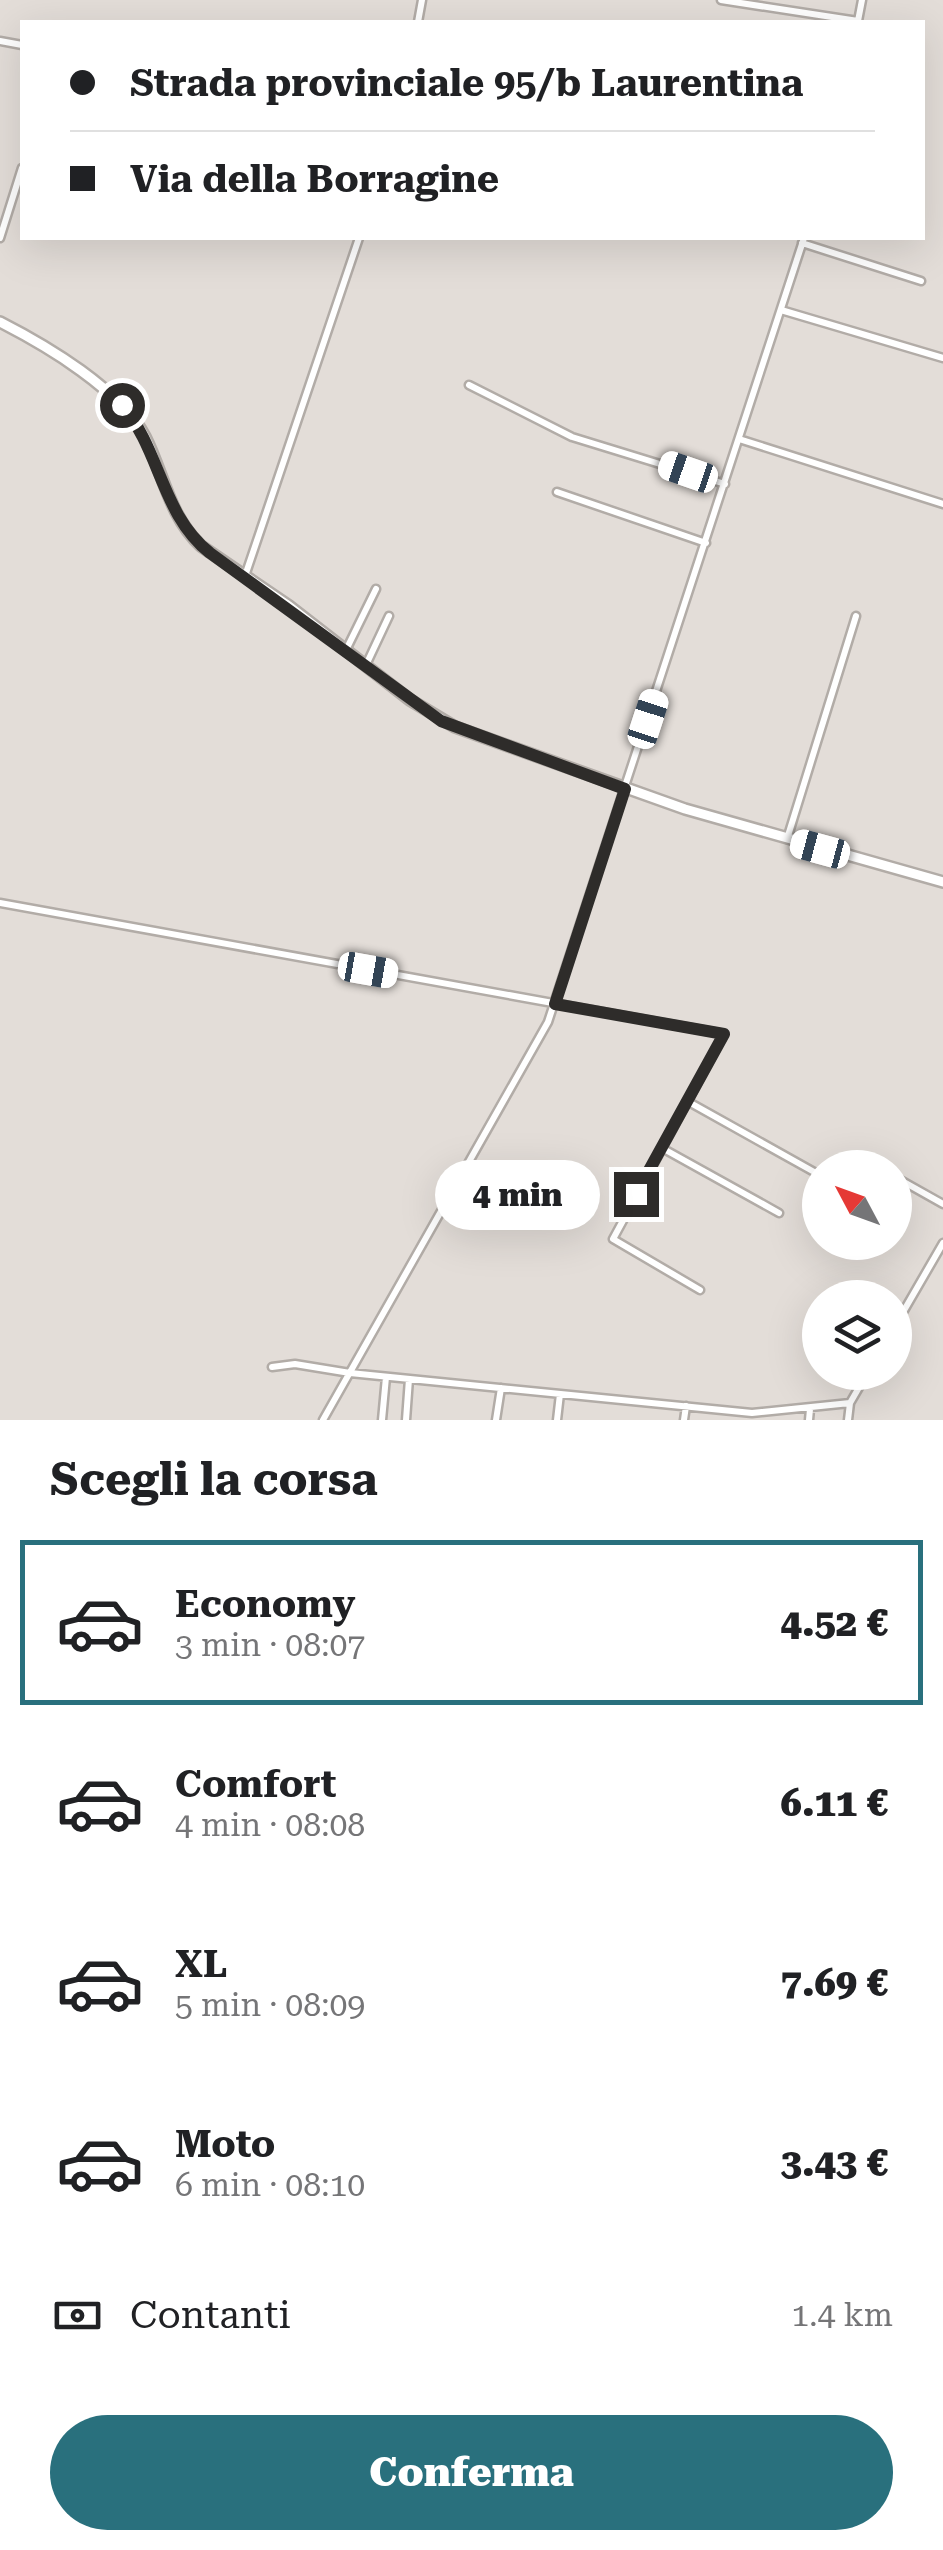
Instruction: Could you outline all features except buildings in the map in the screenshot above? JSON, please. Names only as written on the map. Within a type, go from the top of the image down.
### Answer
[{"type":"main road","points":[[0,322],[120,402],[144,435],[180,523],[205,550],[450,725],[625,789],[787,840],[943,882]]},
{"type":"street","points":[[721,0],[846,20]]},
{"type":"street","points":[[0,238],[20,174]]},
{"type":"street","points":[[245,577],[358,240]]},
{"type":"street","points":[[323,1420],[541,1036],[555,1004],[803,240],[921,281]]},
{"type":"street","points":[[781,310],[943,358]]},
{"type":"street","points":[[469,385],[572,437],[725,484]]},
{"type":"street","points":[[739,439],[943,504]]},
{"type":"street","points":[[556,492],[706,543]]},
{"type":"street","points":[[346,651],[376,588]]},
{"type":"street","points":[[366,666],[389,616]]},
{"type":"street","points":[[787,840],[856,616]]},
{"type":"street","points":[[0,903],[724,1034],[612,1240],[700,1290]]},
{"type":"street","points":[[687,1101],[802,1165]]},
{"type":"street","points":[[662,1148],[779,1214]]},
{"type":"street","points":[[912,1187],[943,1204]]},
{"type":"street","points":[[912,1297],[943,1243]]},
{"type":"street","points":[[272,1368],[292,1364],[768,1416],[850,1404]]},
{"type":"street","points":[[382,1420],[386,1377]]},
{"type":"street","points":[[406,1420],[409,1379]]},
{"type":"street","points":[[496,1420],[500,1388]]},
{"type":"street","points":[[848,1420],[850,1404],[858,1390]]},
{"type":"street","points":[[557,1420],[560,1394]]},
{"type":"street","points":[[684,1420],[686,1406]]},
{"type":"street","points":[[809,1420],[810,1409]]},
{"type":"street","points":[[727,1420],[728,1410]]},
{"type":"route","points":[[122,405],[144,435],[178,520],[210,553],[288,606],[441,721],[625,789],[555,1004],[724,1034],[636,1194]]}]
